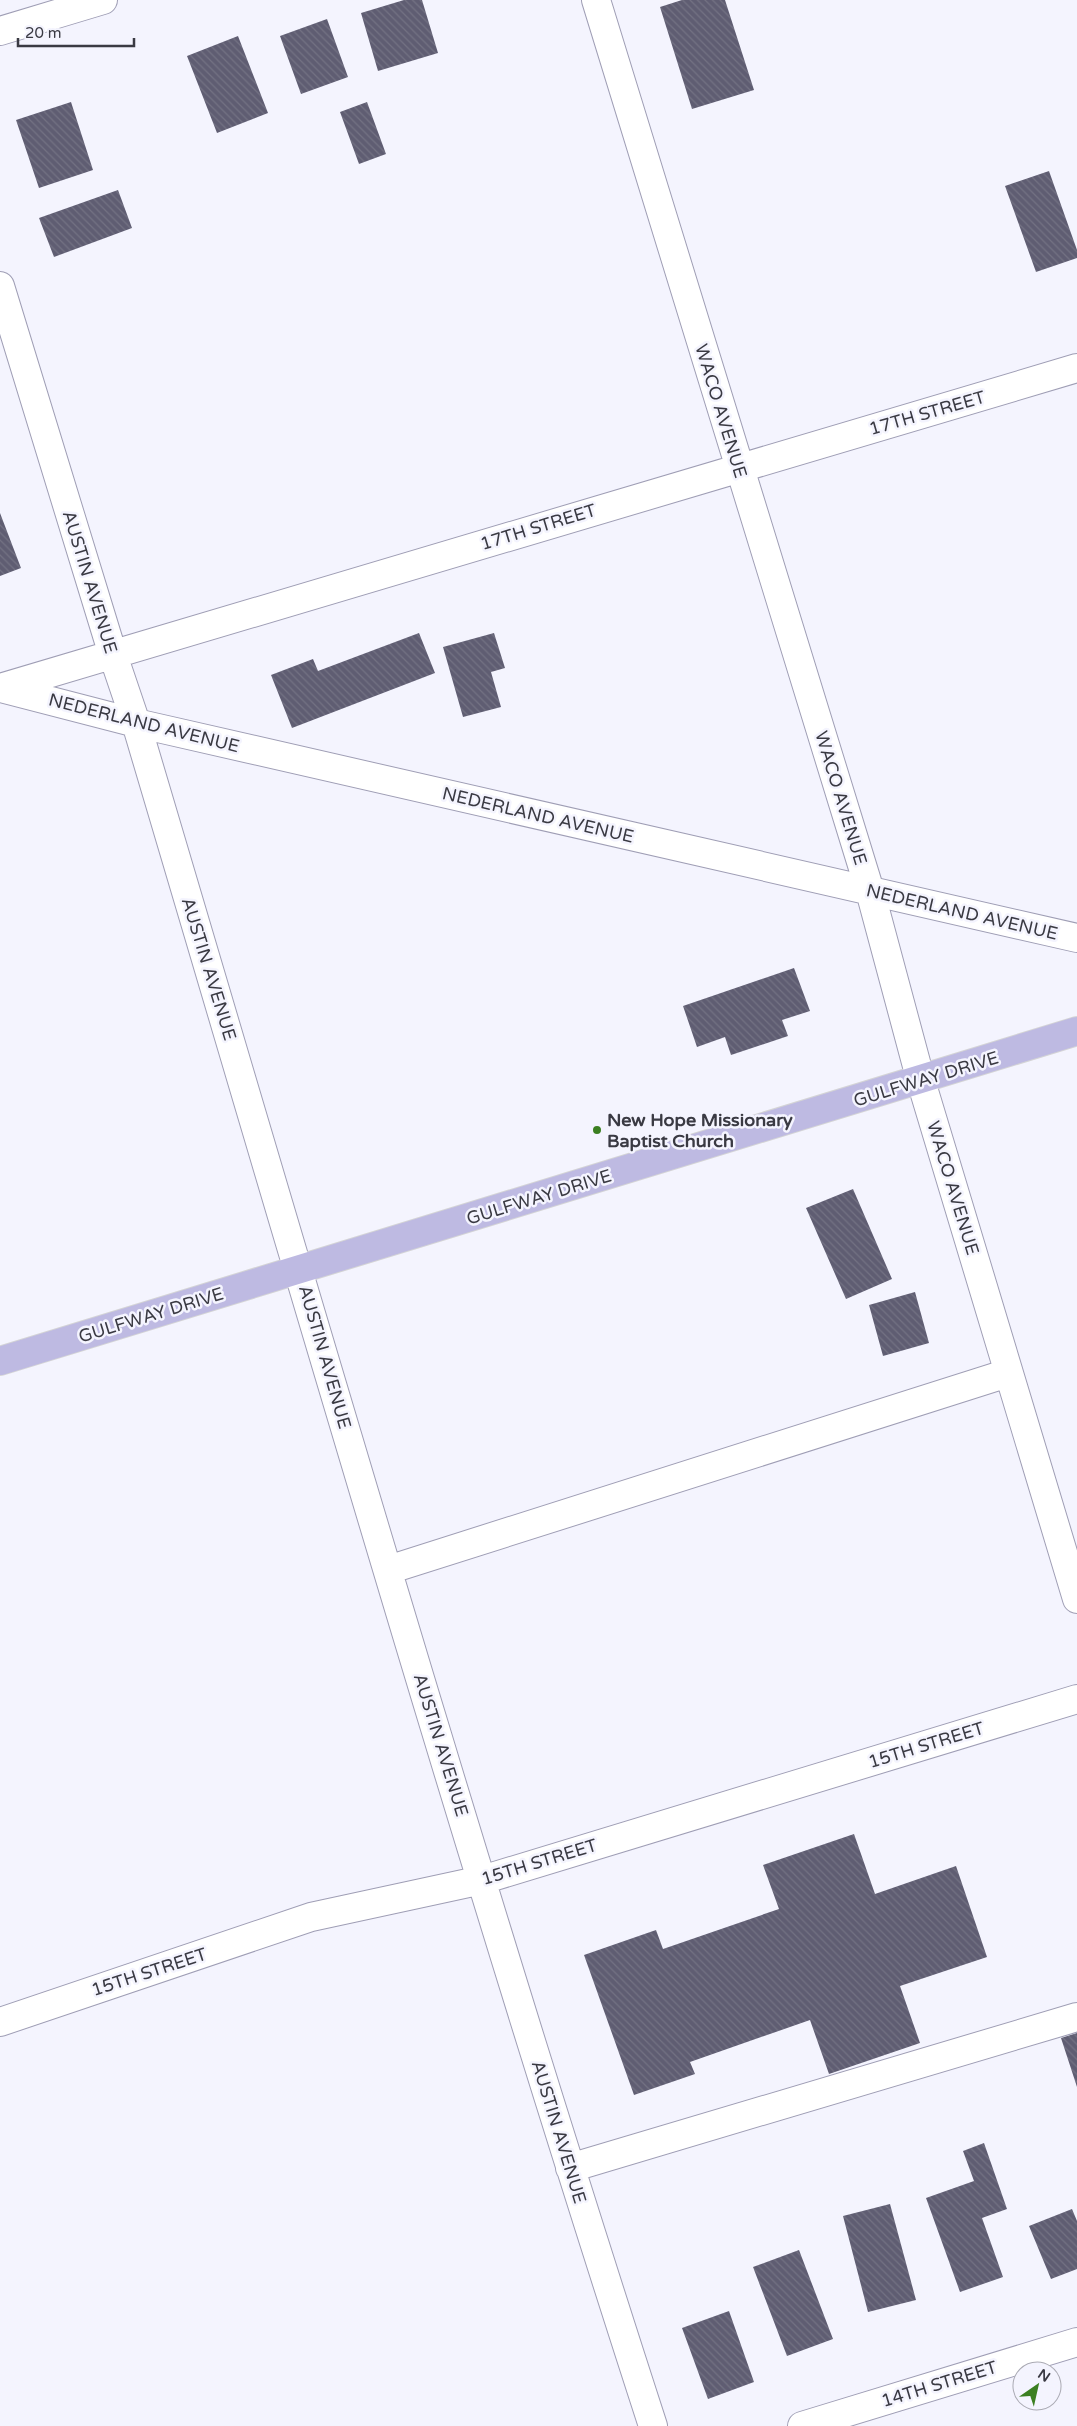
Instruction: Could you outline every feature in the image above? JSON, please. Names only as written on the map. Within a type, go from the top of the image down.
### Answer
[{"type":"main road","name":"GULFWAY DRIVE","points":[[0,1361],[921,1081],[1077,1031]]},
{"type":"street","points":[[0,31],[103,0]]},
{"type":"street","name":"WACO AVENUE","points":[[596,0],[738,468],[870,891],[921,1081],[1077,1599]]},
{"type":"street","name":"AUSTIN AVENUE","points":[[0,286],[113,655],[136,723],[482,1880],[570,2168],[653,2426]]},
{"type":"street","name":"17TH STREET","points":[[0,688],[1077,368]]},
{"type":"street","name":"NEDERLAND AVENUE","points":[[0,688],[136,723],[1077,938]]},
{"type":"street","points":[[388,1570],[1008,1373]]},
{"type":"street","name":"15TH STREET","points":[[0,2022],[311,1917],[482,1880],[1077,1699]]},
{"type":"street","points":[[570,2168],[1077,2017]]},
{"type":"street","name":"14TH STREET","points":[[802,2426],[1077,2342]]},
{"type":"building","points":[[404,0],[422,0],[438,53],[378,71],[361,13]]},
{"type":"building","points":[[682,0],[725,0],[754,90],[692,109],[660,7]]},
{"type":"building","points":[[327,19],[348,77],[301,94],[280,36]]},
{"type":"building","points":[[238,36],[268,113],[217,133],[187,56]]},
{"type":"building","points":[[71,102],[93,170],[39,188],[16,120]]},
{"type":"building","points":[[367,102],[386,154],[359,164],[340,112]]},
{"type":"building","points":[[1049,171],[1077,250],[1077,258],[1036,272],[1005,186]]},
{"type":"building","points":[[118,190],[132,228],[54,257],[39,218]]},
{"type":"building","points":[[0,513],[21,568],[0,576]]},
{"type":"building","points":[[419,633],[435,673],[292,728],[271,675],[313,659],[318,671]]},
{"type":"building","points":[[494,633],[505,668],[491,672],[501,707],[463,717],[443,647]]},
{"type":"building","points":[[794,968],[810,1011],[782,1020],[788,1036],[731,1055],[725,1037],[697,1047],[683,1006]]},
{"type":"building","points":[[853,1189],[892,1279],[846,1299],[806,1208]]},
{"type":"building","points":[[915,1292],[929,1343],[883,1356],[869,1305]]},
{"type":"building","points":[[854,1834],[875,1894],[956,1866],[987,1957],[900,1986],[920,2043],[829,2074],[810,2020],[690,2062],[695,2074],[634,2095],[584,1955],[656,1930],[663,1949],[779,1909],[763,1865]]},
{"type":"building","points":[[1077,2033],[1077,2087],[1061,2038]]},
{"type":"building","points":[[984,2143],[1007,2209],[982,2218],[1003,2277],[960,2292],[926,2198],[974,2181],[963,2151]]},
{"type":"building","points":[[890,2204],[916,2300],[868,2312],[843,2216]]},
{"type":"building","points":[[1072,2209],[1077,2221],[1077,2269],[1051,2279],[1029,2226]]},
{"type":"building","points":[[799,2250],[833,2339],[787,2356],[753,2267]]},
{"type":"building","points":[[729,2311],[754,2382],[708,2399],[682,2328]]},
{"type":"place","name":"New Hope Missionary Baptist Church","points":[[597,1130]]}]
